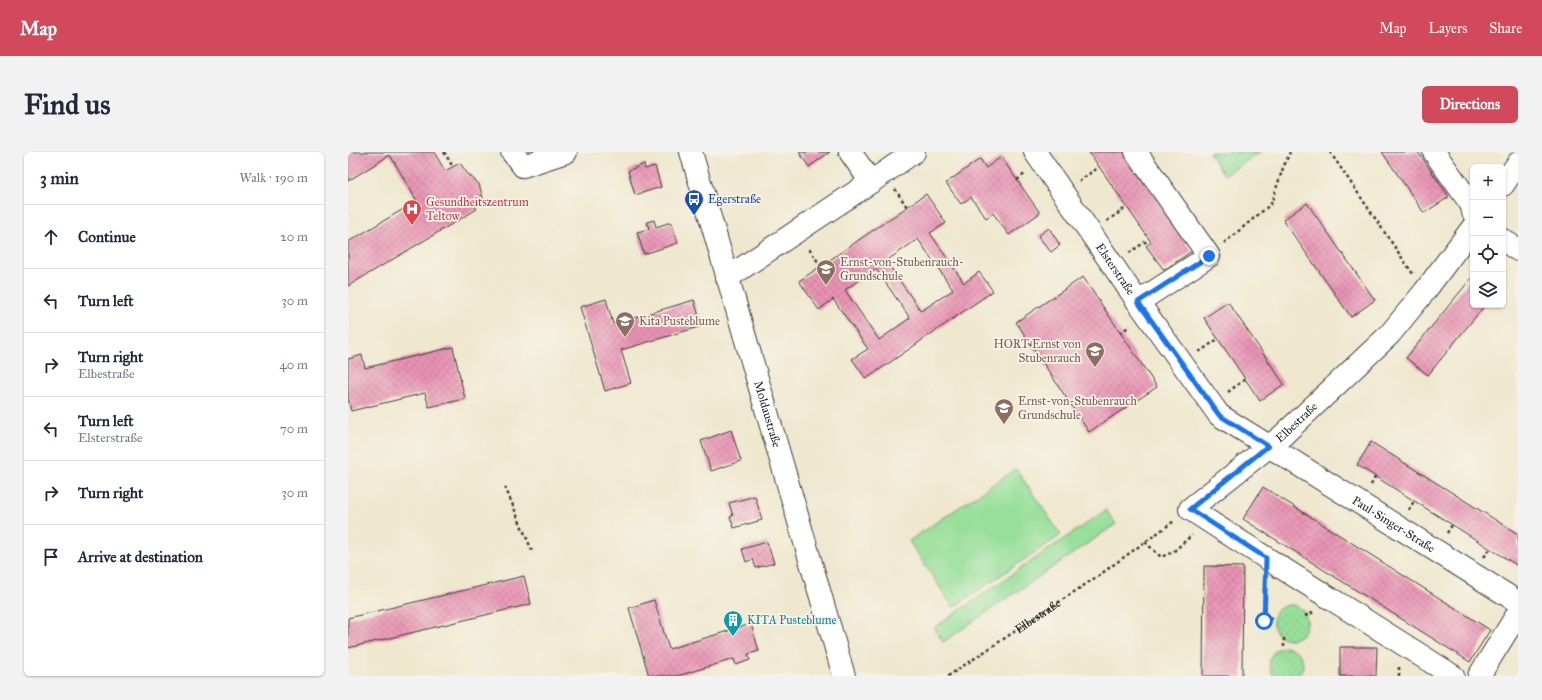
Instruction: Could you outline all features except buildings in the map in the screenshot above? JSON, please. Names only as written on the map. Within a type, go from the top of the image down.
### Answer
[{"type":"street","points":[[512,152],[523,166],[566,152]]},
{"type":"street","name":"Moldaustraße","points":[[691,152],[844,676]]},
{"type":"street","points":[[850,152],[881,183]]},
{"type":"street","points":[[727,278],[881,183],[914,152]]},
{"type":"street","points":[[1136,152],[1209,256],[1138,302]]},
{"type":"street","points":[[1434,152],[1470,203]]},
{"type":"street","name":"Elsterstraße","points":[[1035,158],[1219,415],[1268,446]]},
{"type":"street","points":[[1506,181],[1518,163]]},
{"type":"street","name":"Elbestraße","points":[[1190,509],[1281,437],[1390,334],[1425,292],[1470,231]]},
{"type":"street","points":[[1506,242],[1518,250]]},
{"type":"street","name":"Paul-Singer-Straße","points":[[1268,446],[1518,602]]},
{"type":"street","points":[[1190,509],[1453,676]]},
{"type":"street","points":[[1479,676],[1518,613]]},
{"type":"path","points":[[444,152],[453,167]]},
{"type":"path","points":[[1209,256],[1271,204],[1290,152]]},
{"type":"path","points":[[1330,152],[1425,292]]},
{"type":"path","points":[[1017,180],[1035,158]]},
{"type":"path","points":[[1074,185],[1100,167]]},
{"type":"path","points":[[881,183],[907,207]]},
{"type":"path","points":[[1101,225],[1127,207]]},
{"type":"path","points":[[1123,257],[1145,242],[1149,244]]},
{"type":"path","points":[[808,248],[821,266]]},
{"type":"path","points":[[1120,333],[1134,324]]},
{"type":"path","points":[[1198,353],[1218,340]]},
{"type":"path","points":[[1227,393],[1245,379]]},
{"type":"path","points":[[505,487],[533,553]]},
{"type":"path","name":"Elbestraße","points":[[948,676],[1098,576],[1190,509]]},
{"type":"path","points":[[1264,621],[1266,558]]},
{"type":"path","points":[[1264,615],[1273,620]]},
{"type":"path","points":[[1284,638],[1284,647]]},
{"type":"green space","points":[[1209,152],[1261,152],[1224,175]]},
{"type":"green space","points":[[1016,469],[1061,535],[953,607],[909,541]]},
{"type":"green space","points":[[1106,510],[1116,524],[943,642],[934,628]]},
{"type":"green space","points":[[1290,605],[1296,606],[1302,610],[1306,616],[1306,628],[1302,634],[1296,638],[1290,639],[1284,638],[1278,634],[1274,628],[1273,622],[1274,616],[1278,610],[1284,606]]},
{"type":"green space","points":[[1284,647],[1294,650],[1303,661],[1303,666],[1298,676],[1274,676],[1270,667],[1270,658],[1275,651]]},
{"type":"place","name":"Egerstraße","points":[[694,216]]},
{"type":"place","name":"Gesundheitszentrum Teltow","points":[[412,226]]},
{"type":"place","name":"Ernst-von-Stubenrauch- Grundschule","points":[[826,286]]},
{"type":"place","name":"Kita Pusteblume","points":[[625,338]]},
{"type":"place","name":"HORT Ernst von Stubenrauch","points":[[1095,368]]},
{"type":"place","name":"Ernst-von-Stubenrauch Grundschule","points":[[1004,425]]},
{"type":"place","name":"KITA Pusteblume","points":[[733,637]]},
{"type":"route","points":[[1209,256],[1138,302],[1219,415],[1268,446],[1190,509],[1266,558],[1264,621]]}]
